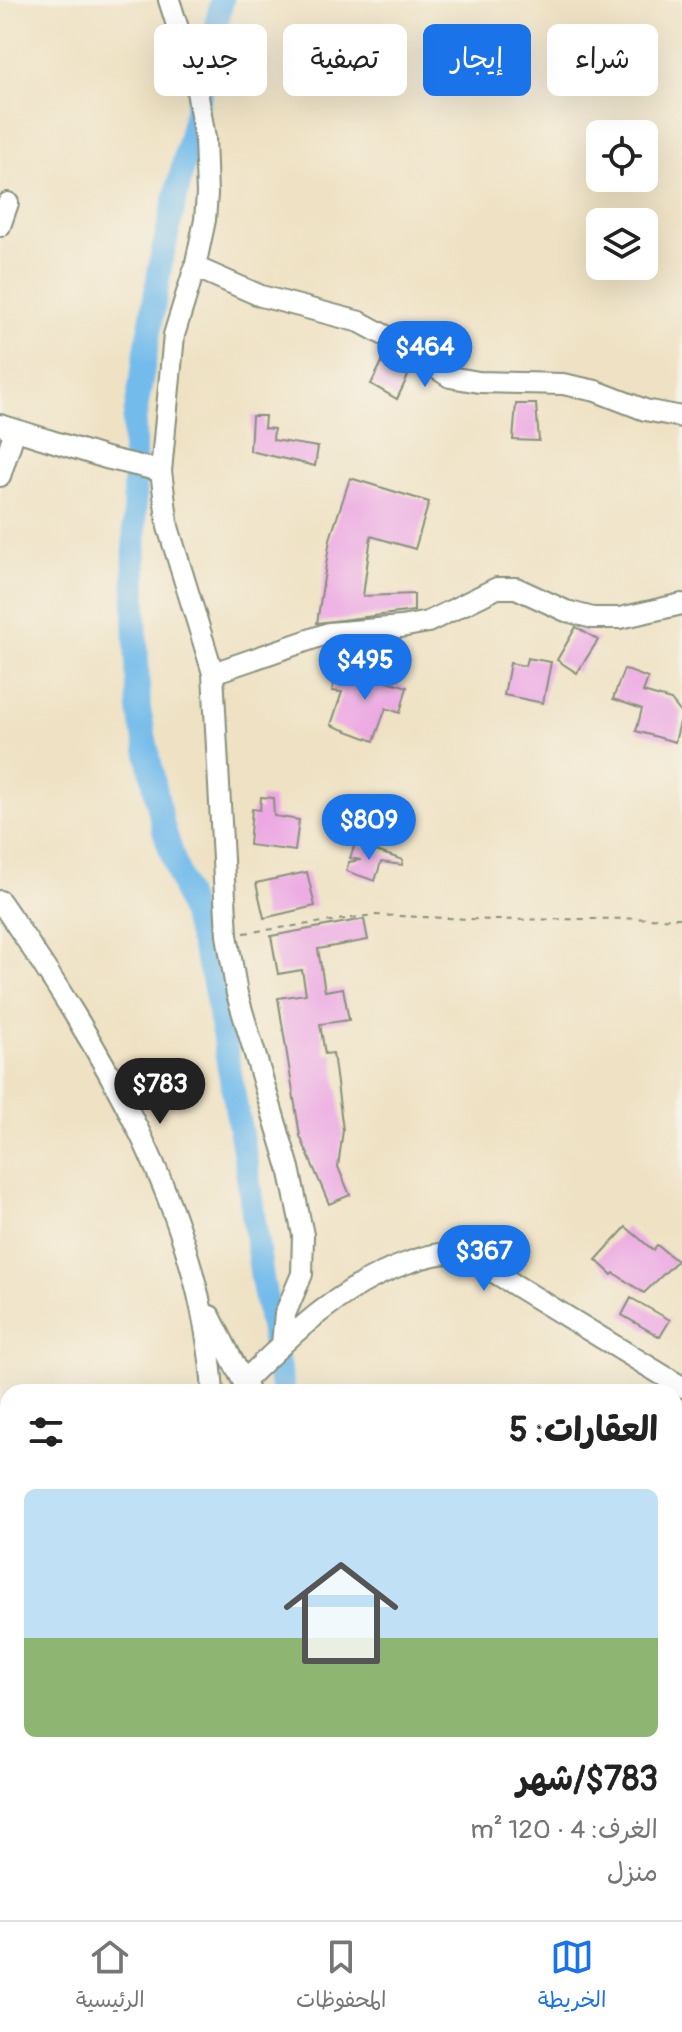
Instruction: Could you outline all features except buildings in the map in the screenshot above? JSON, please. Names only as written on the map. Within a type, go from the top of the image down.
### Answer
[{"type":"street","points":[[169,0],[196,85],[205,138],[206,207],[195,267],[174,335],[161,471],[171,538],[213,673],[227,935],[237,994],[289,1168],[303,1235],[302,1274],[285,1314],[282,1345]]},
{"type":"street","points":[[0,226],[8,203]]},
{"type":"street","points":[[195,267],[261,296],[360,322],[450,377],[465,381],[571,385],[612,396],[645,410],[682,417]]},
{"type":"street","points":[[0,476],[8,427],[106,458],[161,471]]},
{"type":"street","points":[[213,673],[329,633],[428,622],[497,588],[516,588],[566,611],[593,618],[620,618],[682,604]]},
{"type":"street","points":[[0,901],[79,1023],[136,1126],[175,1218],[201,1298],[244,1384]]},
{"type":"street","points":[[249,1384],[282,1345],[329,1304],[372,1276],[421,1258],[445,1254],[461,1255],[677,1384]]},
{"type":"street","points":[[201,1298],[212,1384]]},
{"type":"path","points":[[227,935],[374,915],[494,920],[682,918]]},
{"type":"waterway","points":[[222,0],[162,256],[134,422],[135,617],[139,710],[163,827],[213,978],[282,1384]]}]
